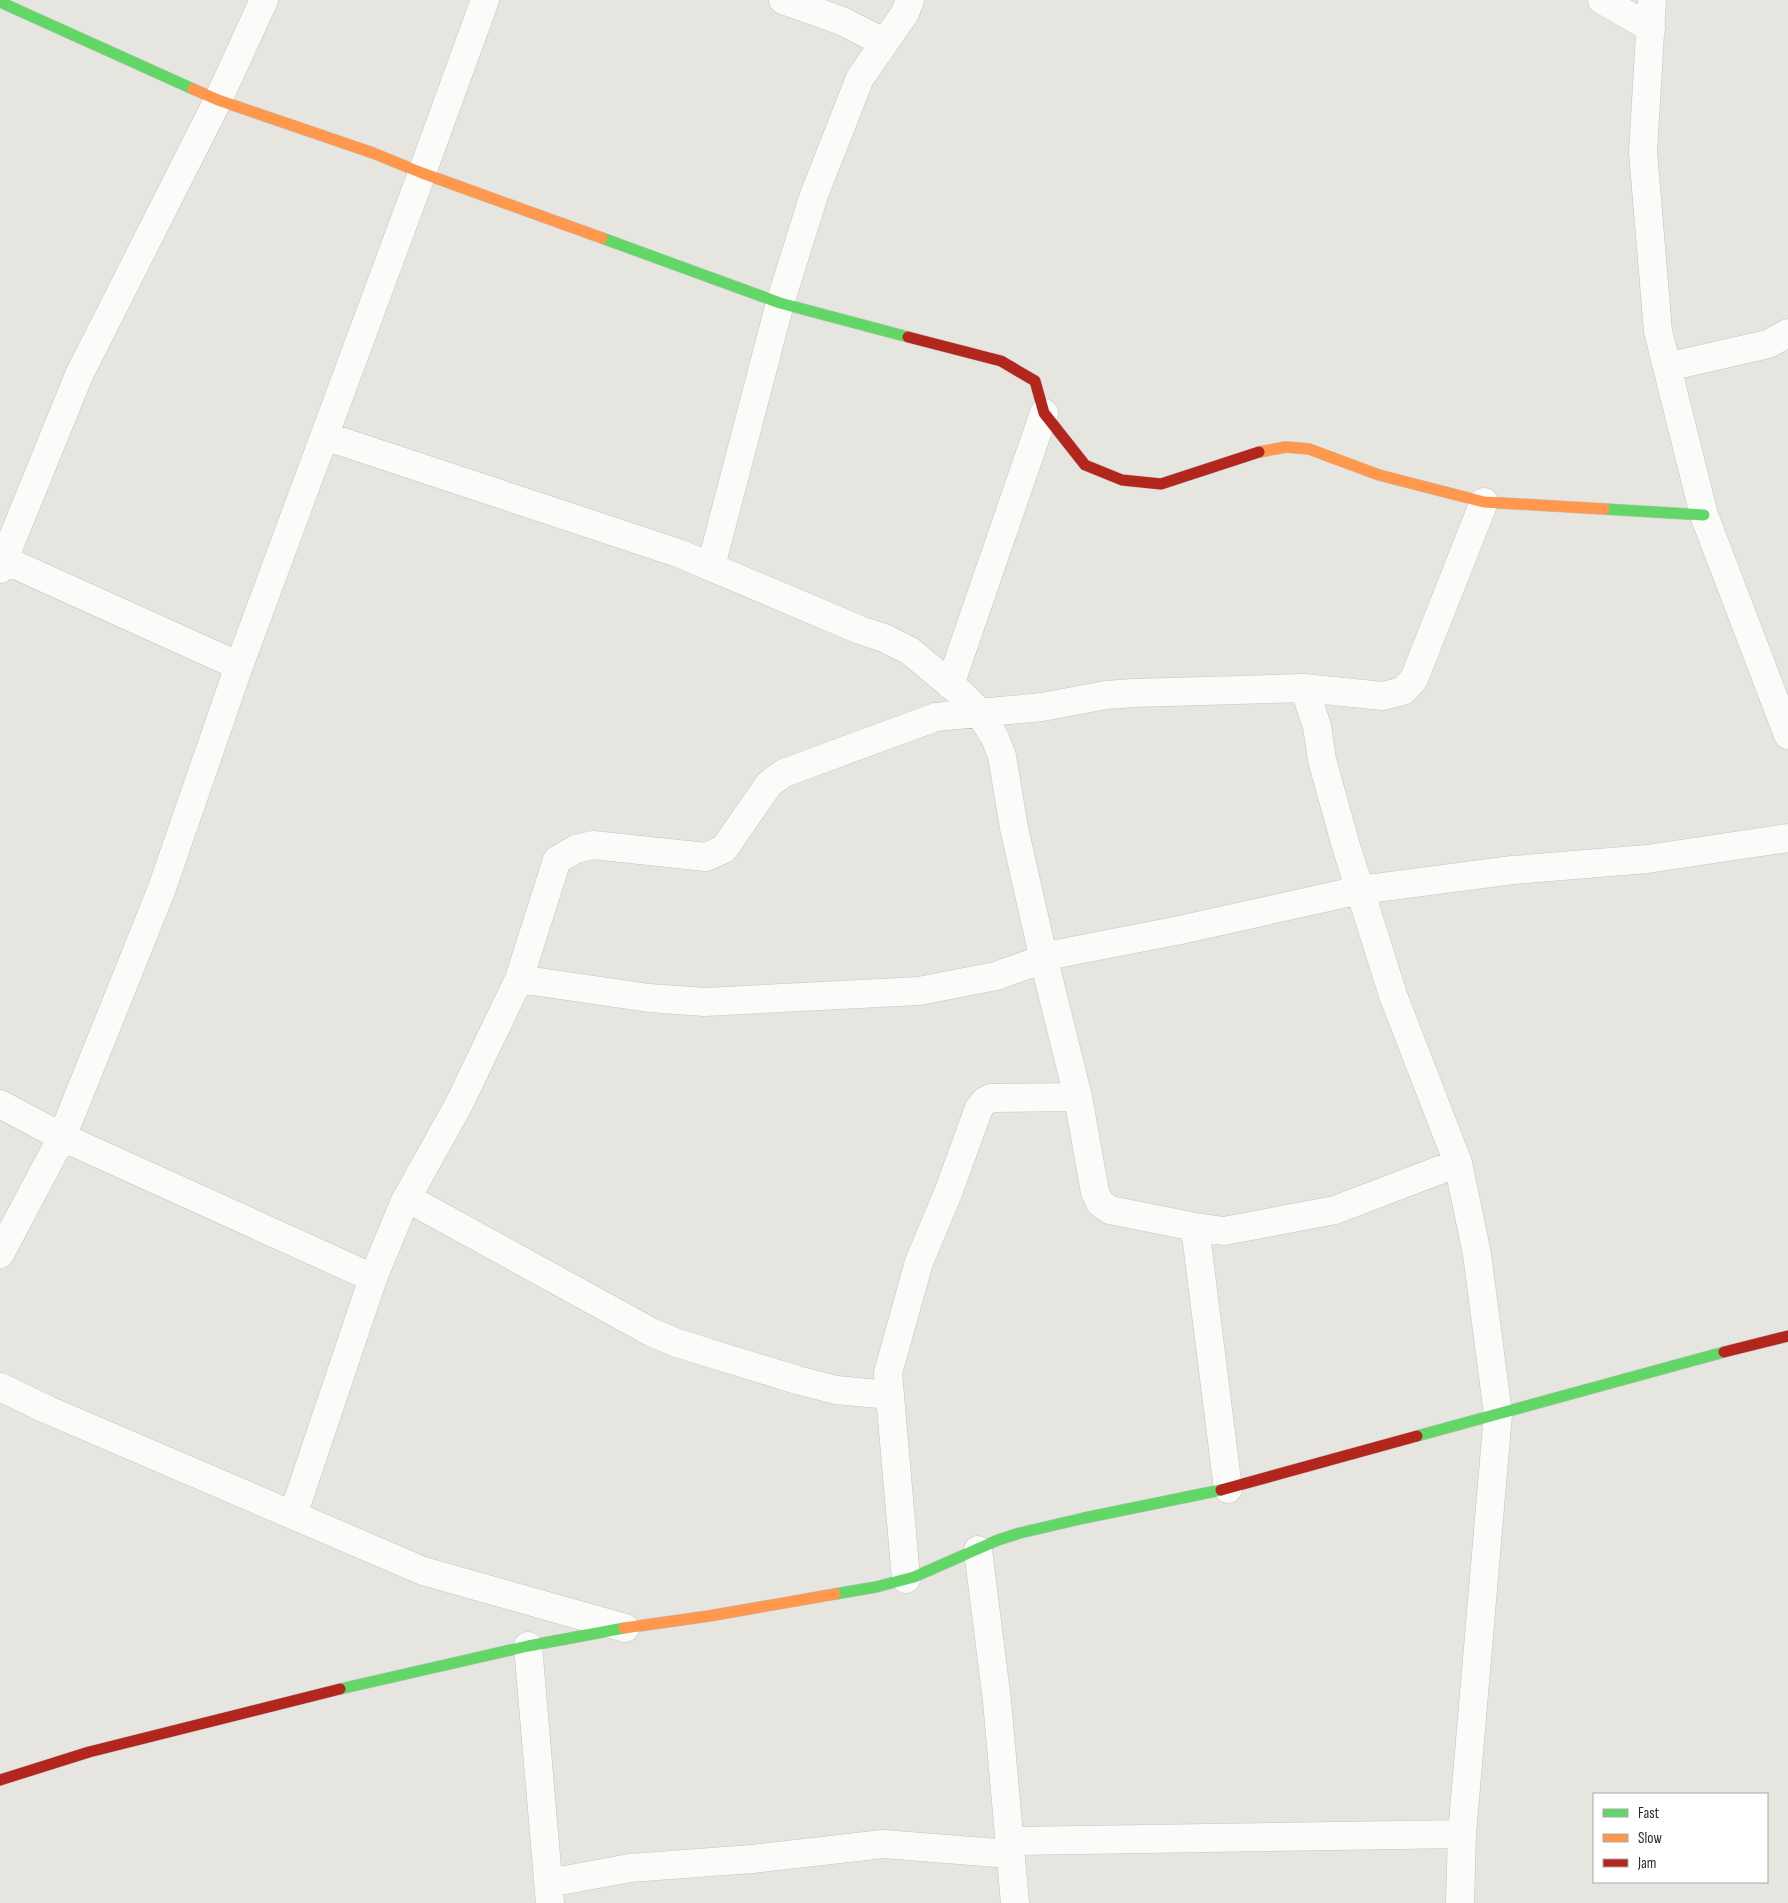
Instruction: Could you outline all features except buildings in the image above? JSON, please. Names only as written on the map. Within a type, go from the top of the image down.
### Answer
[{"type":"street","points":[[239,666],[1,562],[80,374],[218,100],[264,0]]},
{"type":"street","points":[[0,1254],[62,1137],[161,891],[239,666],[485,0]]},
{"type":"street","points":[[783,0],[842,21],[883,42]]},
{"type":"street","points":[[711,566],[780,303],[814,195],[860,78],[904,13],[910,0]]},
{"type":"street","points":[[1602,0],[1651,28]]},
{"type":"street","points":[[1652,0],[1643,152],[1658,331],[1704,515],[1788,735]]},
{"type":"street","points":[[1,2],[218,100],[374,153],[422,174],[780,303],[1001,361],[1035,381],[1044,414],[1085,465],[1122,480],[1161,484],[1264,451],[1286,447],[1308,449],[1379,474],[1484,502],[1704,515]]},
{"type":"street","points":[[1667,367],[1768,344],[1788,333]]},
{"type":"street","points":[[950,685],[1044,414]]},
{"type":"street","points":[[325,436],[678,553],[711,566],[860,630],[884,638],[910,651],[964,696],[979,712],[995,738],[1002,756],[1014,828],[1078,1097],[1095,1192],[1100,1203],[1110,1210],[1224,1231],[1335,1210],[1458,1163]]},
{"type":"street","points":[[292,1515],[372,1278],[407,1198],[459,1104],[519,979],[557,860],[576,848],[593,845],[706,857],[724,849],[769,784],[784,773],[936,717],[1042,707],[1106,695],[1304,688],[1383,696],[1403,691],[1414,679],[1484,502]]},
{"type":"street","points":[[1304,688],[1317,726],[1322,760],[1393,995],[1458,1163],[1477,1254],[1498,1414],[1462,1834],[1460,1903]]},
{"type":"street","points":[[519,979],[649,998],[705,1002],[919,991],[996,976],[1057,954],[1180,930],[1360,890],[1513,870],[1648,858],[1788,838]]},
{"type":"street","points":[[906,1579],[888,1373],[920,1262],[979,1108],[991,1098],[1078,1097]]},
{"type":"street","points":[[0,1104],[62,1137],[372,1278]]},
{"type":"street","points":[[407,1198],[651,1332],[677,1343],[836,1390],[890,1395]]},
{"type":"street","points":[[1195,1227],[1228,1489]]},
{"type":"street","points":[[0,1780],[89,1752],[166,1732],[321,1693],[528,1646],[624,1628],[708,1616],[876,1587],[906,1579],[998,1540],[1020,1533],[1228,1489],[1681,1362],[1788,1336]]},
{"type":"street","points":[[0,1387],[57,1414],[423,1571],[624,1628]]},
{"type":"street","points":[[978,1550],[998,1701],[1014,1903]]},
{"type":"street","points":[[528,1646],[550,1893],[630,1868],[752,1859],[883,1844],[1010,1848],[1462,1834]]},
{"type":"traffic: fast","points":[[0,2],[193,89]]},
{"type":"traffic: fast","points":[[602,238],[780,303],[908,337]]},
{"type":"traffic: fast","points":[[1604,509],[1704,515]]},
{"type":"traffic: fast","points":[[1417,1436],[1724,1352]]},
{"type":"traffic: fast","points":[[835,1594],[876,1587],[914,1577],[998,1540],[1020,1533],[1221,1490]]},
{"type":"traffic: fast","points":[[340,1689],[528,1646],[624,1628]]},
{"type":"traffic: slow","points":[[193,89],[218,100],[373,153],[422,173],[602,238]]},
{"type":"traffic: slow","points":[[1259,452],[1286,447],[1309,449],[1379,475],[1484,502],[1604,509]]},
{"type":"traffic: slow","points":[[624,1628],[709,1616],[835,1594]]},
{"type":"traffic: jam","points":[[908,337],[1001,361],[1035,381],[1044,413],[1085,465],[1122,480],[1161,484],[1259,452]]},
{"type":"traffic: jam","points":[[1724,1352],[1788,1336]]},
{"type":"traffic: jam","points":[[1221,1490],[1417,1436]]},
{"type":"traffic: jam","points":[[0,1780],[89,1752],[340,1689]]}]
